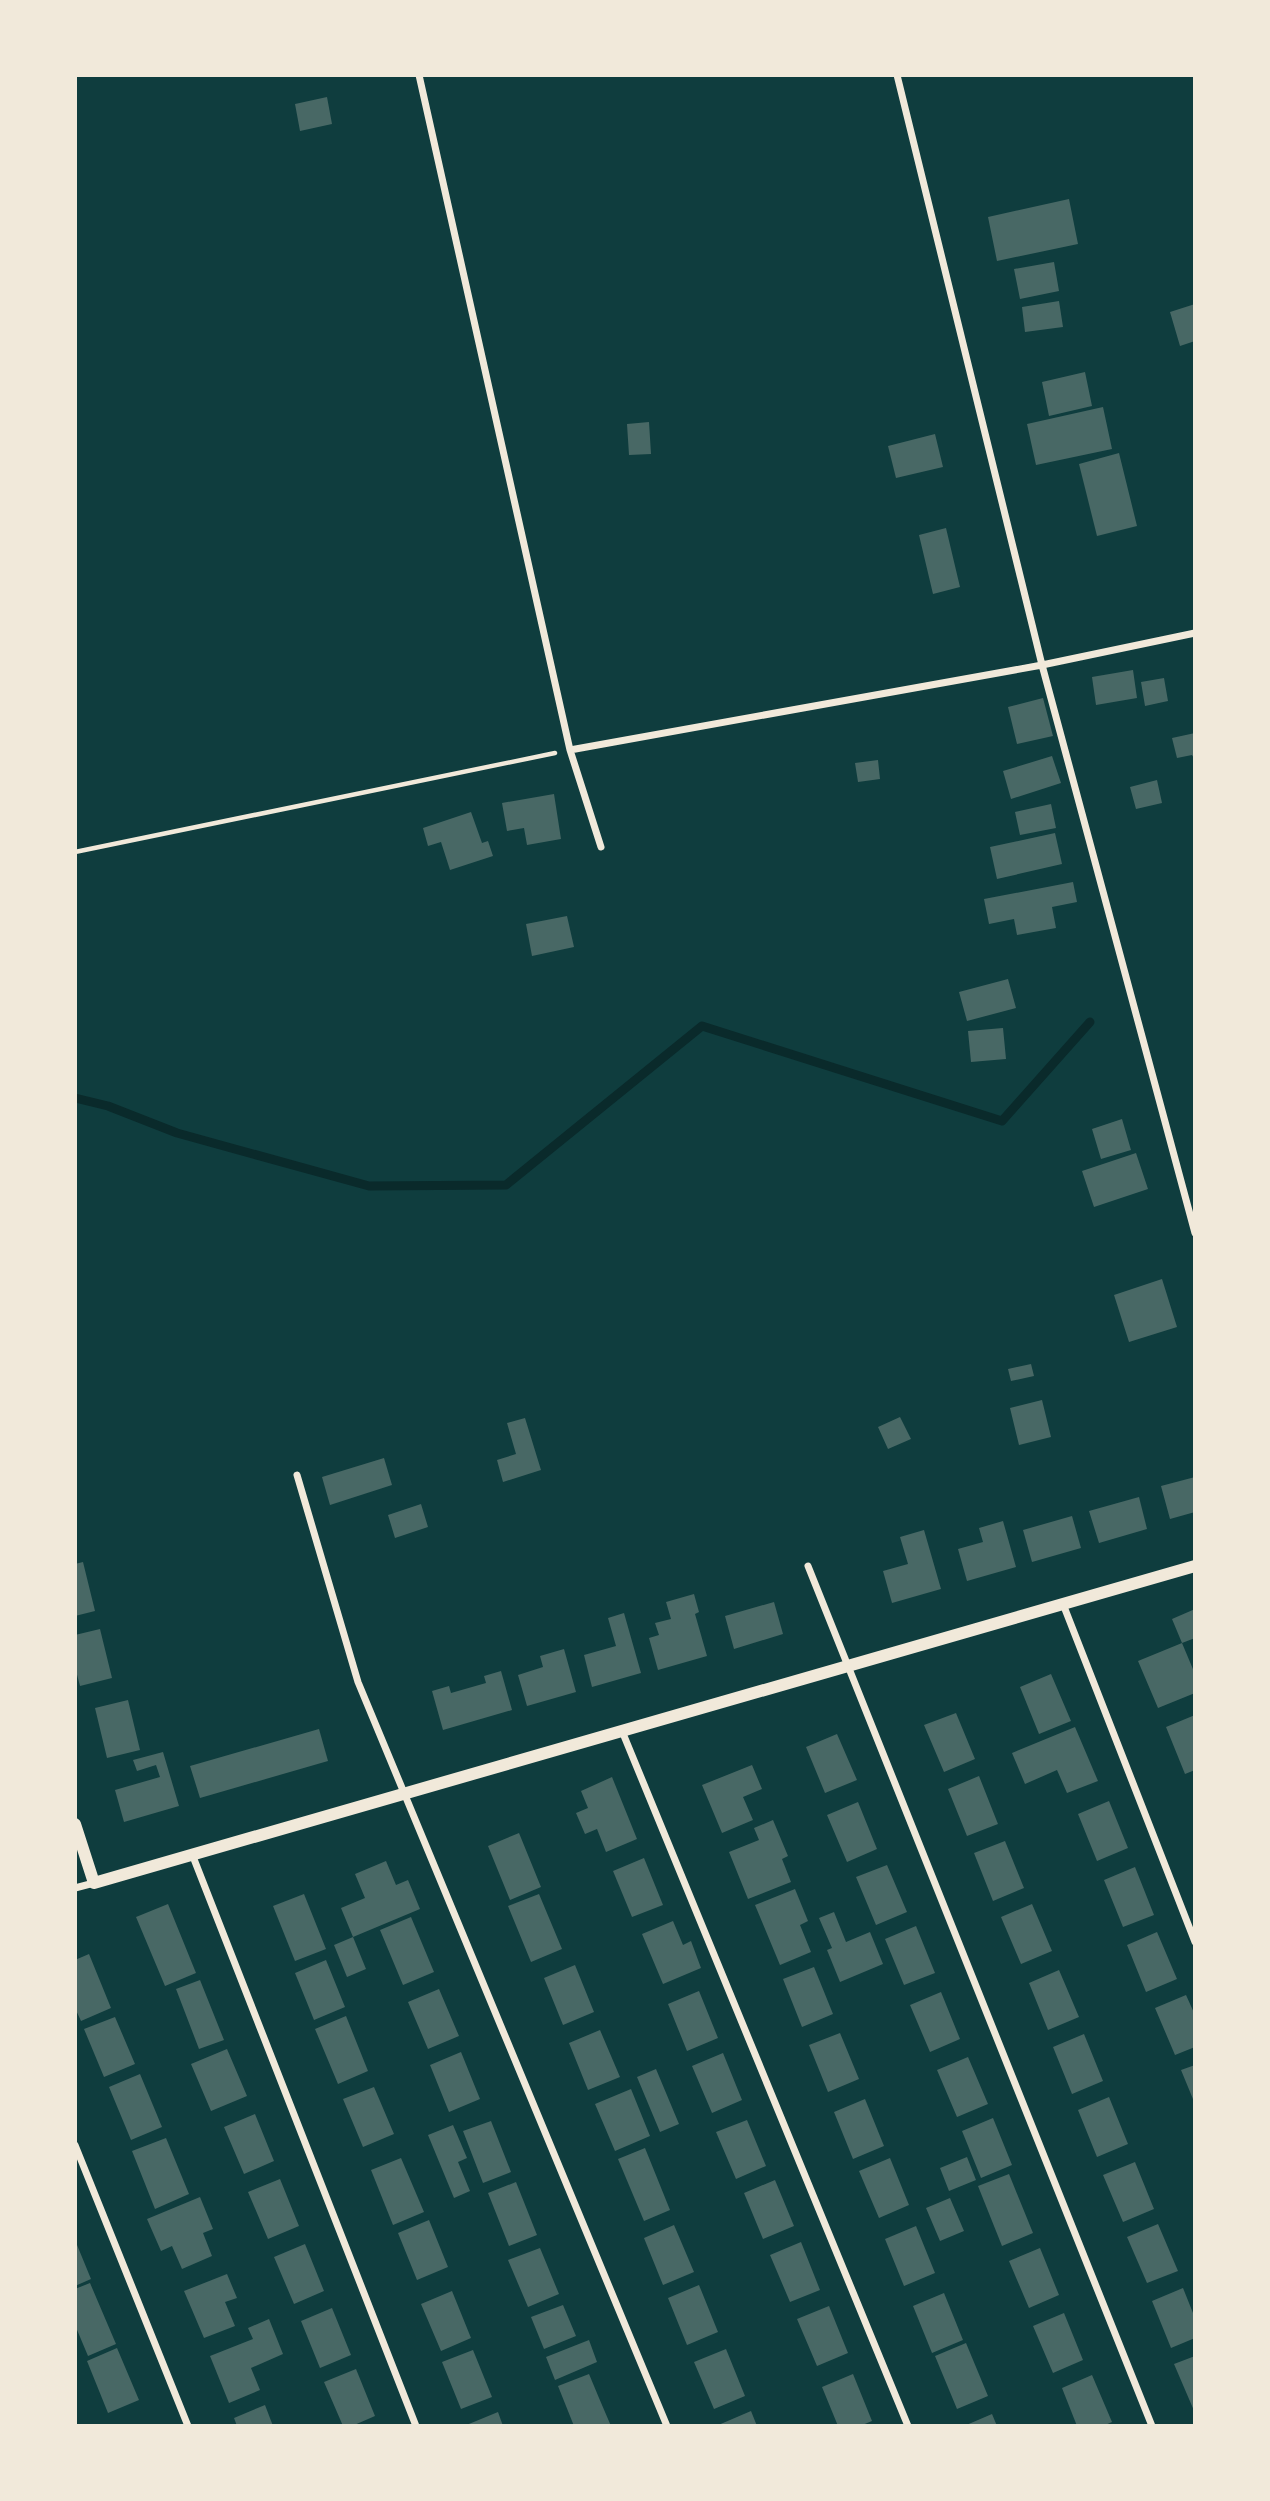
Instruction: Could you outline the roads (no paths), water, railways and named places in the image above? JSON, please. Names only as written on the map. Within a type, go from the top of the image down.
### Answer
[{"type":"street","points":[[419,75],[570,750],[601,847]]},
{"type":"street","points":[[897,75],[1042,664],[1195,1234]]},
{"type":"street","points":[[570,750],[1042,664],[1195,633]]},
{"type":"street","points":[[297,1475],[358,1682],[667,2426]]},
{"type":"street","points":[[808,1566],[1152,2426]]},
{"type":"street","points":[[75,1888],[1195,1566]]},
{"type":"street","points":[[1063,1604],[1195,1942]]},
{"type":"street","points":[[622,1731],[908,2426]]},
{"type":"street","points":[[75,1824],[94,1883]]},
{"type":"street","points":[[192,1854],[416,2426]]},
{"type":"street","points":[[75,2145],[188,2426]]},
{"type":"waterway","points":[[75,1098],[108,1106],[177,1133],[369,1186],[506,1185],[702,1026],[1002,1121],[1090,1022]]}]
